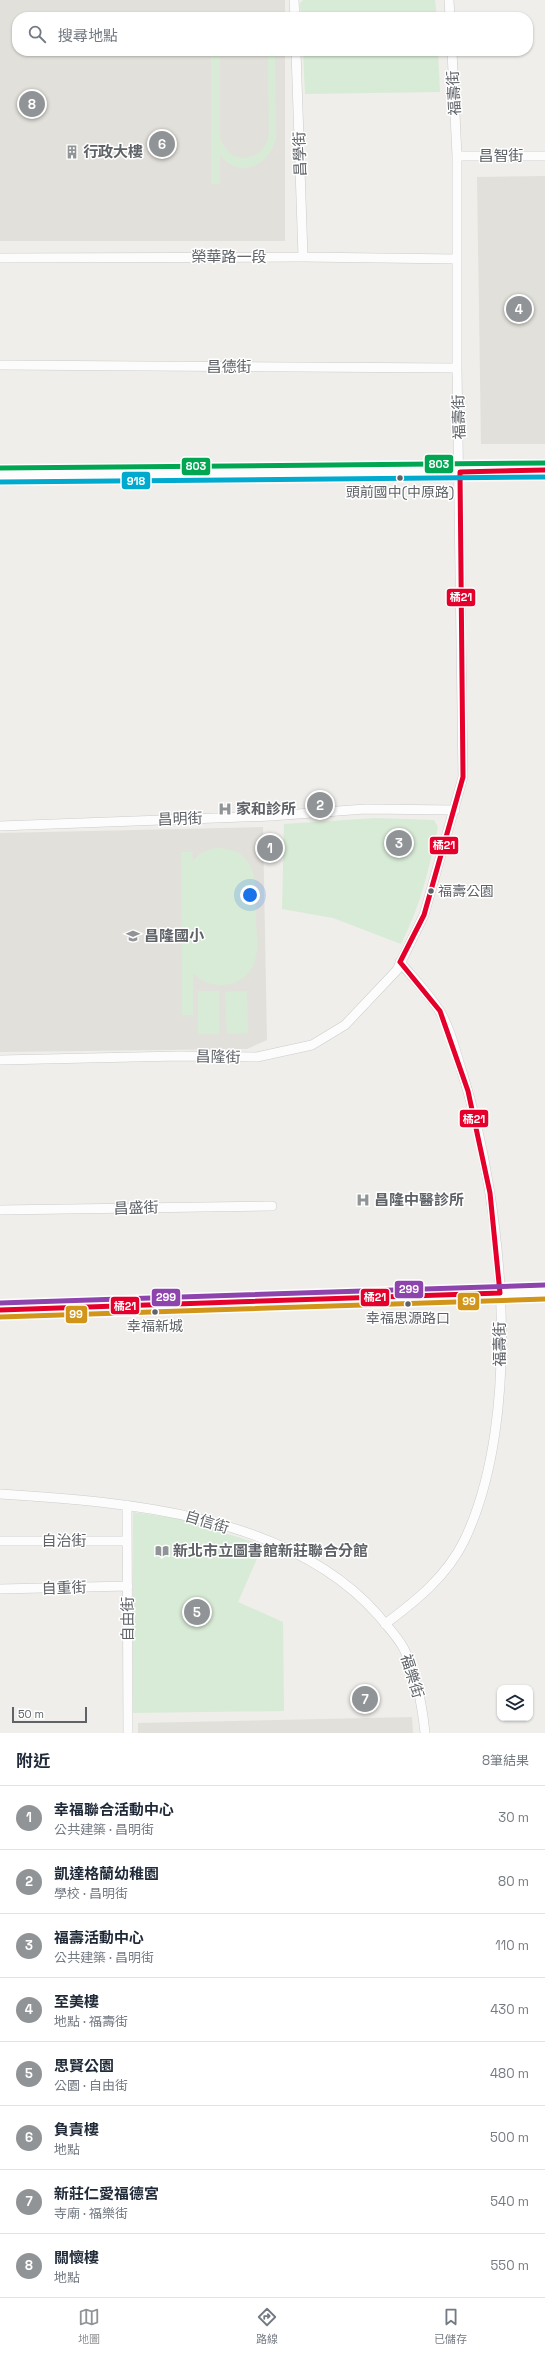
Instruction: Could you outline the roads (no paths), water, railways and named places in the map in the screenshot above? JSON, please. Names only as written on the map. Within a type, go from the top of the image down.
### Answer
[{"type":"street","points":[[294,0],[295,12]]},
{"type":"street","points":[[449,0],[450,12]]},
{"type":"street","name":"昌學街","points":[[296,56],[303,256]]},
{"type":"street","name":"福壽街","points":[[385,1624],[418,1599],[449,1565],[464,1541],[479,1499],[489,1462],[499,1406],[500,1293],[490,1193],[468,1091],[440,1011],[400,962],[424,916],[455,810],[463,777],[460,472],[457,368],[457,156],[452,56]]},
{"type":"street","name":"昌智街","points":[[457,156],[545,156]]},
{"type":"street","name":"榮華路一段","points":[[0,258],[303,256],[457,259]]},
{"type":"street","name":"昌德街","points":[[0,365],[457,368]]},
{"type":"street","points":[[0,476],[545,470]]},
{"type":"street","name":"昌明街","points":[[0,826],[271,816],[365,809],[455,810]]},
{"type":"street","name":"昌隆街","points":[[0,1060],[179,1056],[257,1057],[312,1045],[345,1025],[397,970],[400,962]]},
{"type":"street","name":"昌盛街","points":[[0,1210],[272,1206]]},
{"type":"street","points":[[0,1310],[545,1292]]},
{"type":"street","name":"自信街","points":[[0,1494],[127,1505],[179,1513],[262,1539],[292,1551],[332,1574],[366,1602],[385,1624]]},
{"type":"street","name":"自由街","points":[[127,1505],[128,1733]]},
{"type":"street","name":"自治街","points":[[0,1541],[127,1541]]},
{"type":"street","name":"自重街","points":[[0,1590],[128,1586]]},
{"type":"street","name":"福樂街","points":[[385,1624],[403,1648],[418,1687],[425,1733]]},
{"type":"place","name":"關懷樓","points":[[32,104]]},
{"type":"place","name":"負責樓","points":[[162,144]]},
{"type":"place","name":"行政大樓","points":[[72,152]]},
{"type":"place","name":"至美樓","points":[[519,309]]},
{"type":"place","name":"頭前國中(中原路)","points":[[400,478]]},
{"type":"place","name":"凱達格蘭幼稚園","points":[[320,805]]},
{"type":"place","name":"家和診所","points":[[225,809]]},
{"type":"place","name":"福壽活動中心","points":[[399,843]]},
{"type":"place","name":"幸福聯合活動中心","points":[[270,848]]},
{"type":"place","name":"福壽公園","points":[[431,891]]},
{"type":"place","name":"昌隆國小","points":[[133,936]]},
{"type":"place","name":"昌隆中醫診所","points":[[363,1200]]},
{"type":"place","name":"幸福思源路口","points":[[408,1304]]},
{"type":"place","name":"幸福新城","points":[[155,1312]]},
{"type":"place","name":"新北市立圖書館新莊聯合分館","points":[[162,1551]]},
{"type":"place","name":"思賢公園","points":[[197,1612]]},
{"type":"place","name":"新莊仁愛福德宮","points":[[365,1699]]}]
